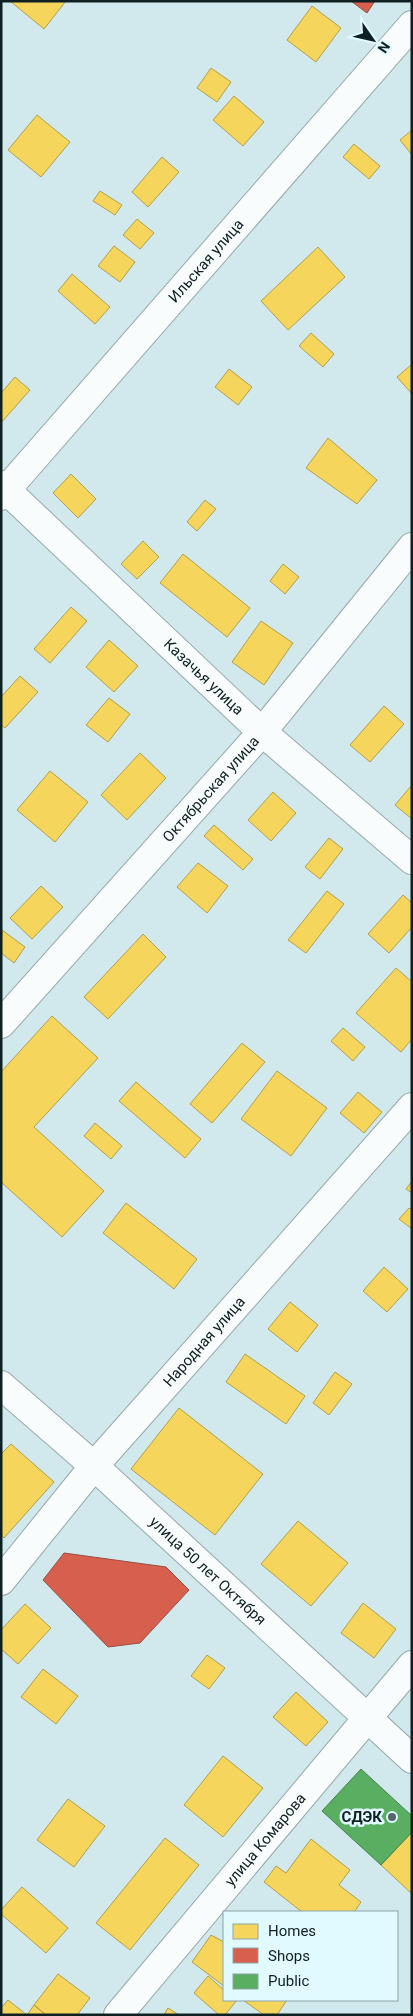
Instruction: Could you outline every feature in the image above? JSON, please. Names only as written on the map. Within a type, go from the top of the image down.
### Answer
[{"type":"street","name":"Ильская улица","points":[[3,490],[412,25]]},
{"type":"street","name":"Казачья улица","points":[[3,490],[262,732],[412,860]]},
{"type":"street","name":"Октябрьская улица","points":[[1,1024],[262,732],[412,546]]},
{"type":"street","name":"Народная улица","points":[[1,1581],[94,1466],[412,1107]]},
{"type":"street","name":"улица 50 лет Октября","points":[[1,1384],[94,1466],[412,1760]]},
{"type":"street","name":"улица Комарова","points":[[118,2015],[412,1665]]},
{"type":"building: Homes","points":[[10,1],[66,1],[44,29]]},
{"type":"building: Homes","points":[[312,6],[341,28],[316,62],[287,40]]},
{"type":"building: Homes","points":[[211,68],[231,82],[217,102],[197,88]]},
{"type":"building: Homes","points":[[234,96],[264,122],[243,146],[213,120]]},
{"type":"building: Homes","points":[[37,115],[70,142],[41,177],[8,150]]},
{"type":"building: Homes","points":[[412,130],[412,155],[400,140]]},
{"type":"building: Homes","points":[[354,144],[380,166],[369,179],[343,157]]},
{"type":"building: Homes","points":[[162,157],[179,172],[148,207],[132,192]]},
{"type":"building: Homes","points":[[100,191],[122,205],[115,215],[93,201]]},
{"type":"building: Homes","points":[[137,219],[154,233],[140,249],[123,235]]},
{"type":"building: Homes","points":[[114,246],[135,262],[120,282],[98,266]]},
{"type":"building: Homes","points":[[318,247],[345,277],[288,330],[261,301]]},
{"type":"building: Homes","points":[[72,274],[110,307],[95,324],[58,291]]},
{"type":"building: Homes","points":[[311,333],[334,354],[323,367],[299,346]]},
{"type":"building: Homes","points":[[412,364],[412,394],[397,377]]},
{"type":"building: Homes","points":[[229,369],[252,387],[238,405],[215,387]]},
{"type":"building: Homes","points":[[15,377],[30,390],[1,423],[1,393]]},
{"type":"building: Homes","points":[[328,438],[377,480],[357,504],[306,468]]},
{"type":"building: Homes","points":[[71,474],[96,499],[78,518],[53,493]]},
{"type":"building: Homes","points":[[205,500],[216,509],[197,531],[187,522]]},
{"type":"building: Homes","points":[[143,541],[159,557],[137,579],[121,564]]},
{"type":"building: Homes","points":[[183,554],[250,608],[227,637],[160,583]]},
{"type":"building: Homes","points":[[283,564],[299,577],[285,594],[270,581]]},
{"type":"building: Homes","points":[[71,607],[87,621],[50,663],[34,649]]},
{"type":"building: Homes","points":[[261,621],[293,643],[264,685],[232,662]]},
{"type":"building: Homes","points":[[109,640],[138,666],[114,692],[86,667]]},
{"type":"building: Homes","points":[[20,676],[38,692],[5,728],[1,725],[1,697]]},
{"type":"building: Homes","points":[[109,698],[130,714],[108,742],[86,725]]},
{"type":"building: Homes","points":[[384,706],[404,724],[370,762],[350,745]]},
{"type":"building: Homes","points":[[140,753],[166,778],[127,820],[101,795]]},
{"type":"building: Homes","points":[[50,771],[88,802],[55,842],[17,810]]},
{"type":"building: Homes","points":[[412,785],[412,819],[395,805]]},
{"type":"building: Homes","points":[[273,792],[296,813],[271,841],[248,820]]},
{"type":"building: Homes","points":[[214,825],[253,859],[243,870],[204,836]]},
{"type":"building: Homes","points":[[329,838],[343,849],[320,879],[305,867]]},
{"type":"building: Homes","points":[[198,863],[228,886],[207,913],[177,887]]},
{"type":"building: Homes","points":[[41,886],[63,907],[32,939],[10,918]]},
{"type":"building: Homes","points":[[327,891],[344,904],[306,953],[288,940]]},
{"type":"building: Homes","points":[[403,895],[412,903],[412,927],[389,953],[368,934]]},
{"type":"building: Homes","points":[[2,930],[25,947],[14,963],[1,953]]},
{"type":"building: Homes","points":[[143,934],[166,957],[108,1019],[84,997]]},
{"type":"building: Homes","points":[[396,968],[412,982],[412,1039],[401,1052],[356,1013]]},
{"type":"building: Homes","points":[[52,1016],[98,1058],[34,1127],[104,1191],[62,1237],[1,1182],[1,1072]]},
{"type":"building: Homes","points":[[343,1028],[365,1047],[353,1061],[331,1041]]},
{"type":"building: Homes","points":[[242,1043],[265,1062],[212,1123],[190,1104]]},
{"type":"building: Homes","points":[[277,1071],[327,1108],[291,1156],[241,1119]]},
{"type":"building: Homes","points":[[136,1082],[201,1139],[185,1158],[119,1101]]},
{"type":"building: Homes","points":[[358,1092],[382,1112],[364,1133],[340,1113]]},
{"type":"building: Homes","points":[[95,1123],[122,1146],[111,1159],[84,1136]]},
{"type":"building: Homes","points":[[412,1181],[412,1193],[406,1189]]},
{"type":"building: Homes","points":[[126,1203],[197,1259],[174,1289],[103,1233]]},
{"type":"building: Homes","points":[[409,1208],[412,1210],[412,1229],[399,1219]]},
{"type":"building: Homes","points":[[384,1267],[408,1289],[387,1312],[363,1291]]},
{"type":"building: Homes","points":[[290,1302],[318,1325],[297,1352],[268,1329]]},
{"type":"building: Homes","points":[[245,1354],[305,1396],[286,1424],[226,1382]]},
{"type":"building: Homes","points":[[335,1372],[352,1384],[329,1415],[313,1403]]},
{"type":"building: Homes","points":[[179,1408],[263,1474],[215,1535],[131,1469]]},
{"type":"building: Homes","points":[[11,1444],[54,1482],[4,1538],[1,1535],[1,1454]]},
{"type":"building: Homes","points":[[298,1521],[348,1563],[311,1606],[261,1564]]},
{"type":"building: Homes","points":[[363,1603],[396,1629],[374,1658],[341,1633]]},
{"type":"building: Homes","points":[[25,1604],[51,1628],[18,1664],[1,1649],[1,1630]]},
{"type":"building: Homes","points":[[207,1655],[225,1668],[209,1689],[191,1676]]},
{"type":"building: Homes","points":[[43,1669],[78,1696],[56,1724],[21,1697]]},
{"type":"building: Homes","points":[[296,1692],[328,1722],[306,1746],[273,1717]]},
{"type":"building: Homes","points":[[223,1756],[263,1788],[223,1837],[184,1805]]},
{"type":"building: Homes","points":[[68,1799],[105,1826],[74,1867],[37,1840]]},
{"type":"building: Homes","points":[[412,1832],[412,1894],[381,1865]]},
{"type":"building: Homes","points":[[165,1838],[199,1865],[130,1950],[96,1923]]},
{"type":"building: Homes","points":[[311,1839],[350,1870],[339,1885],[361,1902],[355,1911],[301,1911],[264,1882],[276,1866],[286,1873]]},
{"type":"building: Homes","points":[[22,1887],[68,1928],[46,1953],[1,1914],[1,1910]]},
{"type":"building: Homes","points":[[211,1935],[223,1941],[223,1985],[192,1962]]},
{"type":"building: Homes","points":[[58,1974],[90,1998],[77,2015],[46,2015],[34,2005]]},
{"type":"building: Homes","points":[[208,1976],[223,1989],[223,2001],[236,2001],[225,2015],[219,2015],[194,1993]]},
{"type":"building: Homes","points":[[8,2000],[27,2015],[1,2015],[1,2008]]},
{"type":"building: Homes","points":[[244,2001],[286,2001],[277,2015],[264,2015]]},
{"type":"building: Homes","points":[[34,2005],[46,2015],[27,2015]]},
{"type":"building: Homes","points":[[168,2008],[179,2015],[164,2015]]},
{"type":"building: Shops","points":[[351,1],[375,1],[367,13]]},
{"type":"building: Shops","points":[[64,1553],[166,1567],[189,1590],[140,1643],[108,1647],[43,1580]]},
{"type":"building: Public","points":[[361,1769],[412,1816],[412,1832],[381,1865],[322,1811]]},
{"type":"place","name":"СДЭК","points":[[392,1817]]}]
